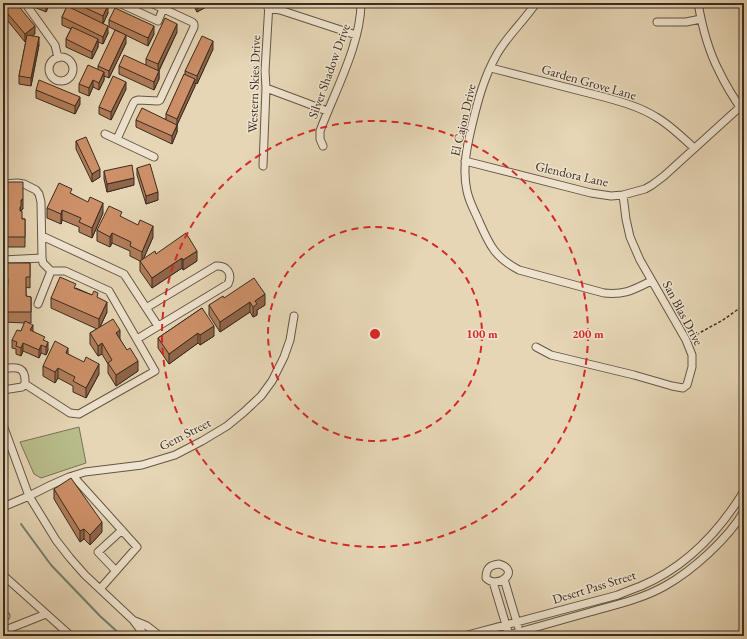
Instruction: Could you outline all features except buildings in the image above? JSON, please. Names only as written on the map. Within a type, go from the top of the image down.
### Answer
[{"type":"street","points":[[25,3],[55,45],[58,58]]},
{"type":"street","points":[[119,3],[158,21],[163,9]]},
{"type":"street","points":[[116,139],[135,101],[160,100],[194,27],[192,22],[151,3]]},
{"type":"street","name":"Silver Shadow Drive","points":[[323,146],[320,139],[320,131],[348,60],[356,35],[361,12],[361,3]]},
{"type":"street","name":"El Cajon Drive","points":[[536,3],[510,35],[498,54],[490,68],[478,98],[468,138],[465,161],[467,192],[471,204],[489,243],[501,258],[525,272],[613,294],[628,292],[651,281]]},
{"type":"street","points":[[698,3],[711,53],[718,70],[744,114]]},
{"type":"street","points":[[269,6],[356,35]]},
{"type":"street","name":"Western Skies Drive","points":[[263,166],[266,88],[265,71],[269,6]]},
{"type":"street","points":[[657,22],[686,22],[701,19]]},
{"type":"street","name":"Garden Grove Lane","points":[[490,68],[616,100],[641,109],[664,122],[694,148]]},
{"type":"street","points":[[266,88],[327,111]]},
{"type":"street","name":"Glendora Lane","points":[[465,161],[591,193],[624,196],[652,185],[664,176],[740,107]]},
{"type":"street","points":[[105,134],[154,157]]},
{"type":"street","points":[[3,184],[24,184],[36,190],[39,194],[41,202],[42,258],[43,263],[51,272]]},
{"type":"street","name":"San Blas Drive","points":[[536,347],[551,354],[680,388],[688,385],[692,367],[692,355],[686,340],[651,281],[630,237],[626,219],[624,196]]},
{"type":"street","points":[[42,236],[124,274],[158,326]]},
{"type":"street","points":[[3,260],[42,258]]},
{"type":"street","points":[[137,339],[228,284],[231,280],[229,271],[225,267],[216,266],[146,308]]},
{"type":"street","points":[[25,384],[70,413],[78,414],[155,371],[109,291],[65,271],[51,272]]},
{"type":"street","points":[[38,304],[51,272]]},
{"type":"street","name":"Gem Street","points":[[3,506],[73,476],[98,470],[142,465],[162,460],[188,450],[227,426],[261,396],[272,381],[284,357],[290,340],[294,316]]},
{"type":"street","points":[[3,369],[12,367],[18,368],[22,370],[26,376],[25,384],[22,387],[3,390]]},
{"type":"street","points":[[3,425],[29,496],[56,540],[85,575],[133,620],[142,632],[148,636]]},
{"type":"street","points":[[73,476],[138,547],[100,589]]},
{"type":"street","name":"Desert Pass Street","points":[[464,636],[618,595],[660,577],[679,565],[698,549],[734,508],[744,491]]},
{"type":"street","name":"Desert Pass Street","points":[[507,635],[630,600],[666,586],[689,570],[708,554],[727,534],[744,511]]},
{"type":"street","points":[[116,571],[98,552],[122,530]]},
{"type":"street","points":[[499,564],[507,568],[509,573],[507,577],[493,582],[488,581],[486,578],[487,569],[493,565],[499,564]]},
{"type":"street","points":[[3,575],[71,636]]},
{"type":"street","points":[[660,577],[666,586]]},
{"type":"street","points":[[504,579],[519,632]]},
{"type":"street","points":[[493,582],[506,625],[507,635]]},
{"type":"street","points":[[5,636],[3,631],[46,614]]},
{"type":"street","points":[[133,620],[147,626],[160,636]]},
{"type":"path","points":[[686,340],[723,320],[744,305]]},
{"type":"green space","points":[[79,427],[86,463],[41,478],[34,474],[20,442]]},
{"type":"waterway","points":[[21,524],[51,565],[100,616],[122,636]]}]
